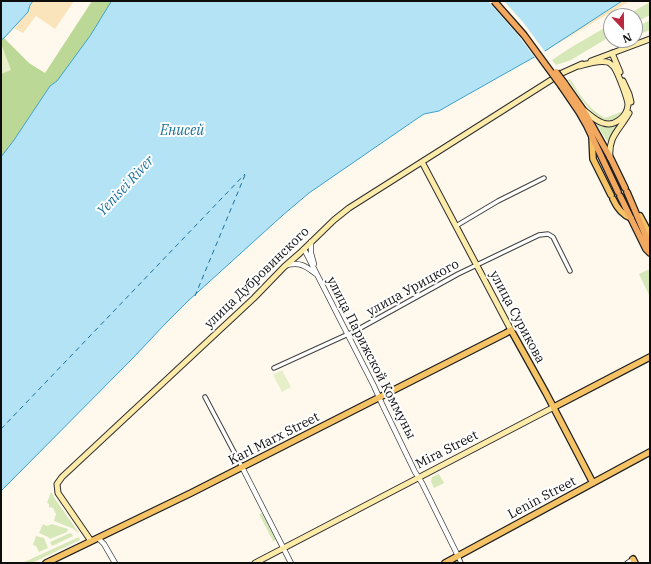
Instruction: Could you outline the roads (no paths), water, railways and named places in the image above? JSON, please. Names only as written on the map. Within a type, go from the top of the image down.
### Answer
[{"type":"highway","points":[[494,1],[524,35],[584,111],[626,190],[650,246]]},
{"type":"highway","points":[[498,1],[523,30],[564,86],[592,137],[646,249],[650,253]]},
{"type":"main road","points":[[562,73],[650,40]]},
{"type":"main road","points":[[610,159],[610,146],[612,138],[631,109],[629,94],[612,53]]},
{"type":"main road","points":[[579,66],[607,62],[611,64],[615,68],[618,75],[628,104],[627,109],[621,119],[617,122],[606,124],[584,111]]},
{"type":"main road","name":"улица Дубровинского","points":[[91,541],[58,493],[58,482],[254,298],[285,266],[334,220],[349,208],[551,80]]},
{"type":"main road","points":[[592,137],[593,159],[617,208],[627,217],[631,218]]},
{"type":"main road","name":"улица Сурикова","points":[[422,162],[510,330],[554,407],[593,483]]},
{"type":"main road","points":[[632,203],[650,235]]},
{"type":"main road","name":"Karl Marx Street","points":[[46,563],[242,467],[501,336],[510,330]]},
{"type":"main road","name":"Mira Street","points":[[255,563],[650,357]]},
{"type":"main road","name":"Lenin Street","points":[[445,563],[650,452]]},
{"type":"street","points":[[456,226],[498,201],[544,178]]},
{"type":"street","name":"улица Урицкого","points":[[274,368],[348,335],[430,289],[539,235],[548,234],[553,237],[570,271]]},
{"type":"street","points":[[311,242],[311,253],[317,275]]},
{"type":"street","name":"улица Парижской Коммуны","points":[[304,249],[374,386],[461,563]]},
{"type":"street","points":[[285,266],[292,264],[306,266],[317,275]]},
{"type":"street","points":[[205,396],[291,563]]},
{"type":"street","points":[[98,538],[104,544],[115,563]]},
{"type":"street","points":[[627,563],[634,561]]},
{"type":"water","points":[[1,1],[33,1],[28,12],[1,40]]},
{"type":"water","name":"Енисей","points":[[112,1],[622,1],[611,8],[603,8],[603,13],[545,51],[439,111],[424,114],[309,193],[188,301],[1,491],[1,157],[50,86],[57,81],[90,36]]},
{"type":"water label","name":"Yenisei River","points":[[126,186]]}]
